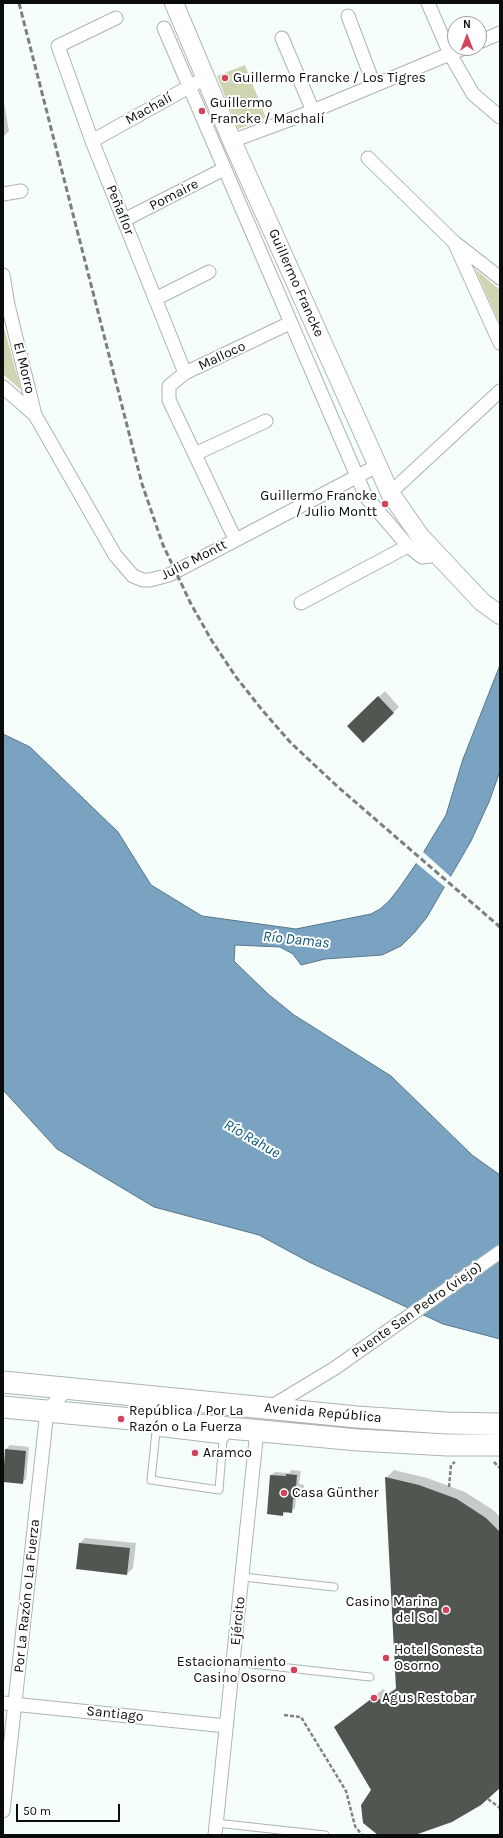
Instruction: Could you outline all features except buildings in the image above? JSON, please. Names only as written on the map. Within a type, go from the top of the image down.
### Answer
[{"type":"main road","name":"Guillermo Francke","points":[[174,3],[232,141],[390,493],[420,536],[482,602],[500,616]]},
{"type":"main road","name":"Avenida República","points":[[3,1382],[268,1409],[446,1423],[500,1424]]},
{"type":"main road","name":"Avenida República","points":[[3,1407],[47,1411],[150,1426],[447,1445],[496,1452]]},
{"type":"street","points":[[428,3],[447,47]]},
{"type":"street","points":[[348,16],[374,85]]},
{"type":"street","name":"Peñaflor","points":[[116,18],[58,46],[92,140],[185,373]]},
{"type":"street","name":"Guillermo Francke","points":[[164,28],[366,497],[408,546],[422,557],[431,556],[436,553]]},
{"type":"street","points":[[487,39],[500,33]]},
{"type":"street","points":[[282,38],[313,111]]},
{"type":"street","points":[[232,141],[313,111],[447,55]]},
{"type":"street","points":[[451,56],[473,94],[500,117]]},
{"type":"street","name":"Machalí","points":[[92,140],[205,78]]},
{"type":"street","points":[[368,158],[454,242],[500,278]]},
{"type":"street","name":"Pomaire","points":[[124,220],[224,170]]},
{"type":"street","points":[[3,194],[21,191]]},
{"type":"street","points":[[454,242],[500,343]]},
{"type":"street","points":[[156,299],[209,272]]},
{"type":"street","name":"El Morro","points":[[3,275],[8,305],[35,415]]},
{"type":"street","name":"Malloco","points":[[195,454],[169,400],[169,386],[185,373],[290,323]]},
{"type":"street","points":[[3,387],[35,415]]},
{"type":"street","points":[[390,493],[500,391]]},
{"type":"street","name":"Julio Montt","points":[[35,415],[115,556],[133,576],[142,580],[160,578],[377,466]]},
{"type":"street","points":[[235,539],[195,454],[266,420]]},
{"type":"street","points":[[301,603],[408,546]]},
{"type":"street","name":"Puente San Pedro (viejo)","points":[[268,1409],[335,1368],[500,1252]]},
{"type":"street","points":[[47,1411],[68,1388]]},
{"type":"street","name":"Por La Razón o La Fuerza","points":[[3,1811],[9,1703],[47,1411]]},
{"type":"street","name":"Ejército","points":[[215,1829],[243,1577],[239,1432]]},
{"type":"street","name":"Santiago","points":[[9,1703],[226,1726]]},
{"type":"lane","points":[[150,1426],[152,1480],[219,1490],[239,1432]]},
{"type":"lane","points":[[243,1577],[334,1586]]},
{"type":"lane","points":[[234,1662],[370,1677]]},
{"type":"lane","points":[[215,1829],[325,1835]]},
{"type":"path","points":[[496,1452],[500,1468]]},
{"type":"path","points":[[449,1487],[451,1465],[461,1459]]},
{"type":"path","points":[[284,1715],[301,1717],[346,1791],[355,1826],[362,1835]]},
{"type":"path","points":[[488,1799],[500,1808]]},
{"type":"green space","points":[[245,65],[266,118],[238,129],[217,76]]},
{"type":"green space","points":[[475,269],[500,290],[500,324]]},
{"type":"green space","points":[[3,324],[21,390],[3,374]]},
{"type":"water","points":[[500,665],[500,771],[489,802],[471,841],[427,917],[415,932],[401,946],[382,955],[325,959],[301,965],[293,954],[280,947],[235,945],[234,961],[268,994],[294,1015],[391,1076],[472,1155],[500,1175],[500,1339],[443,1324],[309,1262],[259,1235],[154,1207],[57,1149],[3,1090],[3,734],[30,747],[118,832],[151,885],[202,916],[296,929],[371,914],[380,909],[389,901],[400,887],[420,858],[446,815],[463,759]]},
{"type":"pier","points":[[422,851],[452,878],[446,888],[415,862]]},
{"type":"railway","points":[[19,3],[142,484],[163,545],[191,604],[212,641],[236,677],[291,743],[338,787],[500,927]]},
{"type":"place","name":"Guillermo Francke / Los Tigres","points":[[225,78]]},
{"type":"place","name":"Guillermo Francke / Machalí","points":[[202,111]]},
{"type":"place","name":"Guillermo Francke / Julio Montt","points":[[385,504]]},
{"type":"place","name":"República / Por La Razón o La Fuerza","points":[[121,1419]]},
{"type":"place","name":"Aramco","points":[[195,1453]]},
{"type":"place","name":"Casa Günther","points":[[284,1493]]},
{"type":"place","name":"Casino Marina del Sol","points":[[446,1610]]},
{"type":"place","name":"Hotel Sonesta Osorno","points":[[386,1658]]},
{"type":"place","name":"Estacionamiento Casino Osorno","points":[[294,1670]]},
{"type":"place","name":"Agus Restobar","points":[[374,1698]]},
{"type":"water label","name":"Río Damas","points":[[296,940]]},
{"type":"water label","name":"Río Rahue","points":[[252,1139]]}]
